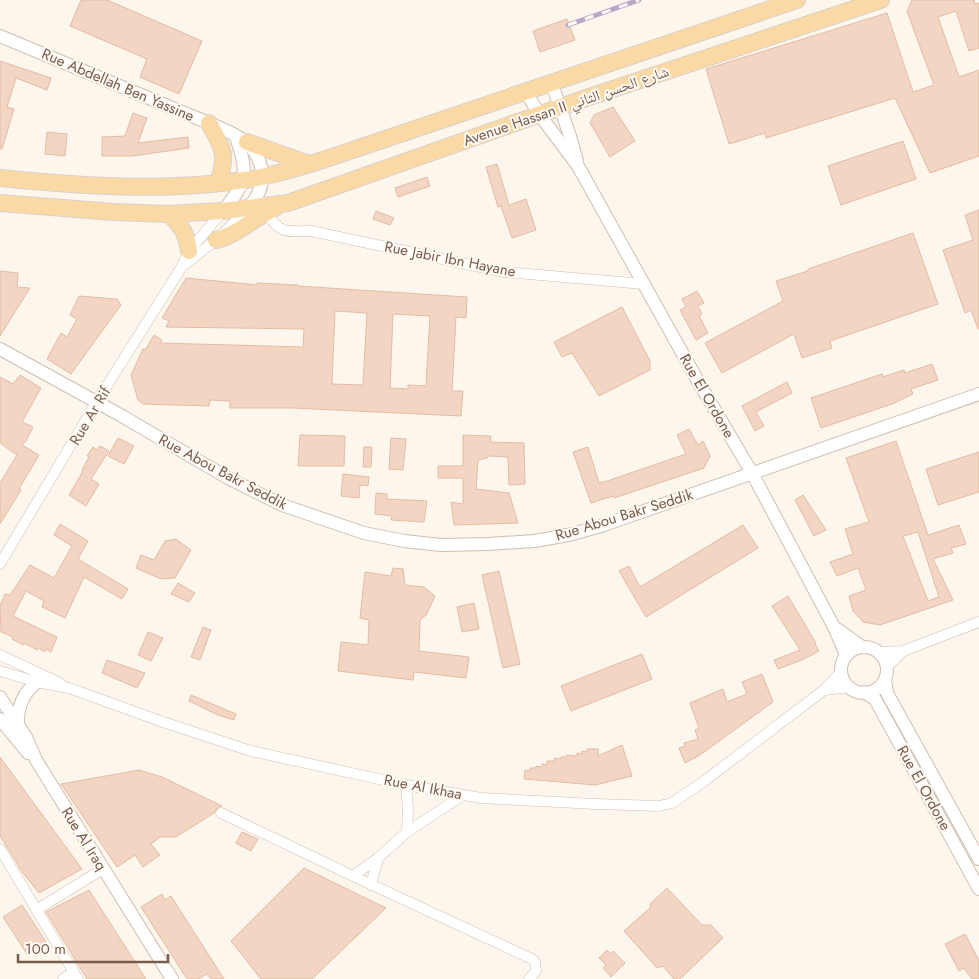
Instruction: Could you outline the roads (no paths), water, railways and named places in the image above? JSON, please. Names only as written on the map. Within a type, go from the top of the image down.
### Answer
[{"type":"main road","name":"Avenue Hassan II شارع الحسن الثاني","points":[[0,178],[114,186],[218,183],[264,176],[309,164],[552,84],[797,0]]},
{"type":"main road","name":"Avenue Hassan II شارع الحسن الثاني","points":[[0,203],[114,212],[169,214],[223,211],[288,202],[539,114],[882,0]]},
{"type":"main road","points":[[209,124],[224,153],[218,183]]},
{"type":"main road","points":[[242,139],[309,164]]},
{"type":"main road","points":[[216,240],[232,235],[266,213],[288,202]]},
{"type":"main road","points":[[169,214],[185,233],[189,251]]},
{"type":"street","name":"Rue Abdellah Ben Yassine","points":[[0,36],[242,139]]},
{"type":"street","name":"Rue El Ordone","points":[[552,84],[578,166]]},
{"type":"street","name":"Rue El Ordone","points":[[526,92],[539,114],[578,166],[694,375],[752,473],[834,627],[846,655]]},
{"type":"street","points":[[242,139],[261,165],[264,176]]},
{"type":"street","points":[[242,139],[244,180]]},
{"type":"street","name":"Rue Ar Rif","points":[[181,268],[216,240],[249,207],[257,198],[264,176]]},
{"type":"street","name":"Rue Ar Rif","points":[[0,573],[1,563],[96,403],[181,268],[189,251],[223,211],[244,180]]},
{"type":"street","name":"Rue Jabir Ibn Hayane","points":[[266,213],[276,227],[286,230],[311,230],[504,272],[644,284]]},
{"type":"street","name":"Rue Abou Bakr Seddik","points":[[0,349],[228,478],[282,505],[364,533],[404,541],[441,545],[536,541],[573,534],[604,525],[979,394]]},
{"type":"street","points":[[878,652],[903,651],[979,622]]},
{"type":"street","name":"Rue El Ordone","points":[[834,627],[862,647]]},
{"type":"street","points":[[850,687],[843,679],[841,672],[842,663],[846,655],[853,650],[862,647],[871,648],[878,652],[884,659],[886,673]]},
{"type":"street","points":[[824,690],[850,687],[864,692],[874,690],[879,687],[886,673],[903,651]]},
{"type":"street","points":[[0,655],[50,677],[69,688]]},
{"type":"street","name":"Rue Al Ikhaa","points":[[0,671],[37,682],[69,688],[251,751],[406,785],[463,795],[503,799],[596,804],[666,805],[703,782],[824,690],[841,672]]},
{"type":"street","name":"Rue El Ordone","points":[[886,673],[887,693],[979,859]]},
{"type":"street","points":[[18,725],[21,700],[30,687],[37,682]]},
{"type":"street","name":"Rue El Ordone","points":[[864,692],[874,699],[979,889]]},
{"type":"street","name":"Rue Al Iraq","points":[[0,698],[30,744],[36,760],[172,979]]},
{"type":"street","points":[[0,719],[36,760]]},
{"type":"street","points":[[0,736],[18,741]]},
{"type":"street","points":[[406,785],[408,808],[407,832]]},
{"type":"street","points":[[352,876],[378,858],[407,832],[463,795]]},
{"type":"street","points":[[221,812],[371,885],[532,959],[535,962],[536,971],[529,979]]},
{"type":"street","points":[[0,849],[76,975],[63,979]]},
{"type":"street","points":[[371,885],[378,858]]},
{"type":"street","points":[[36,910],[103,869]]},
{"type":"railway","points":[[568,25],[639,0]]}]
